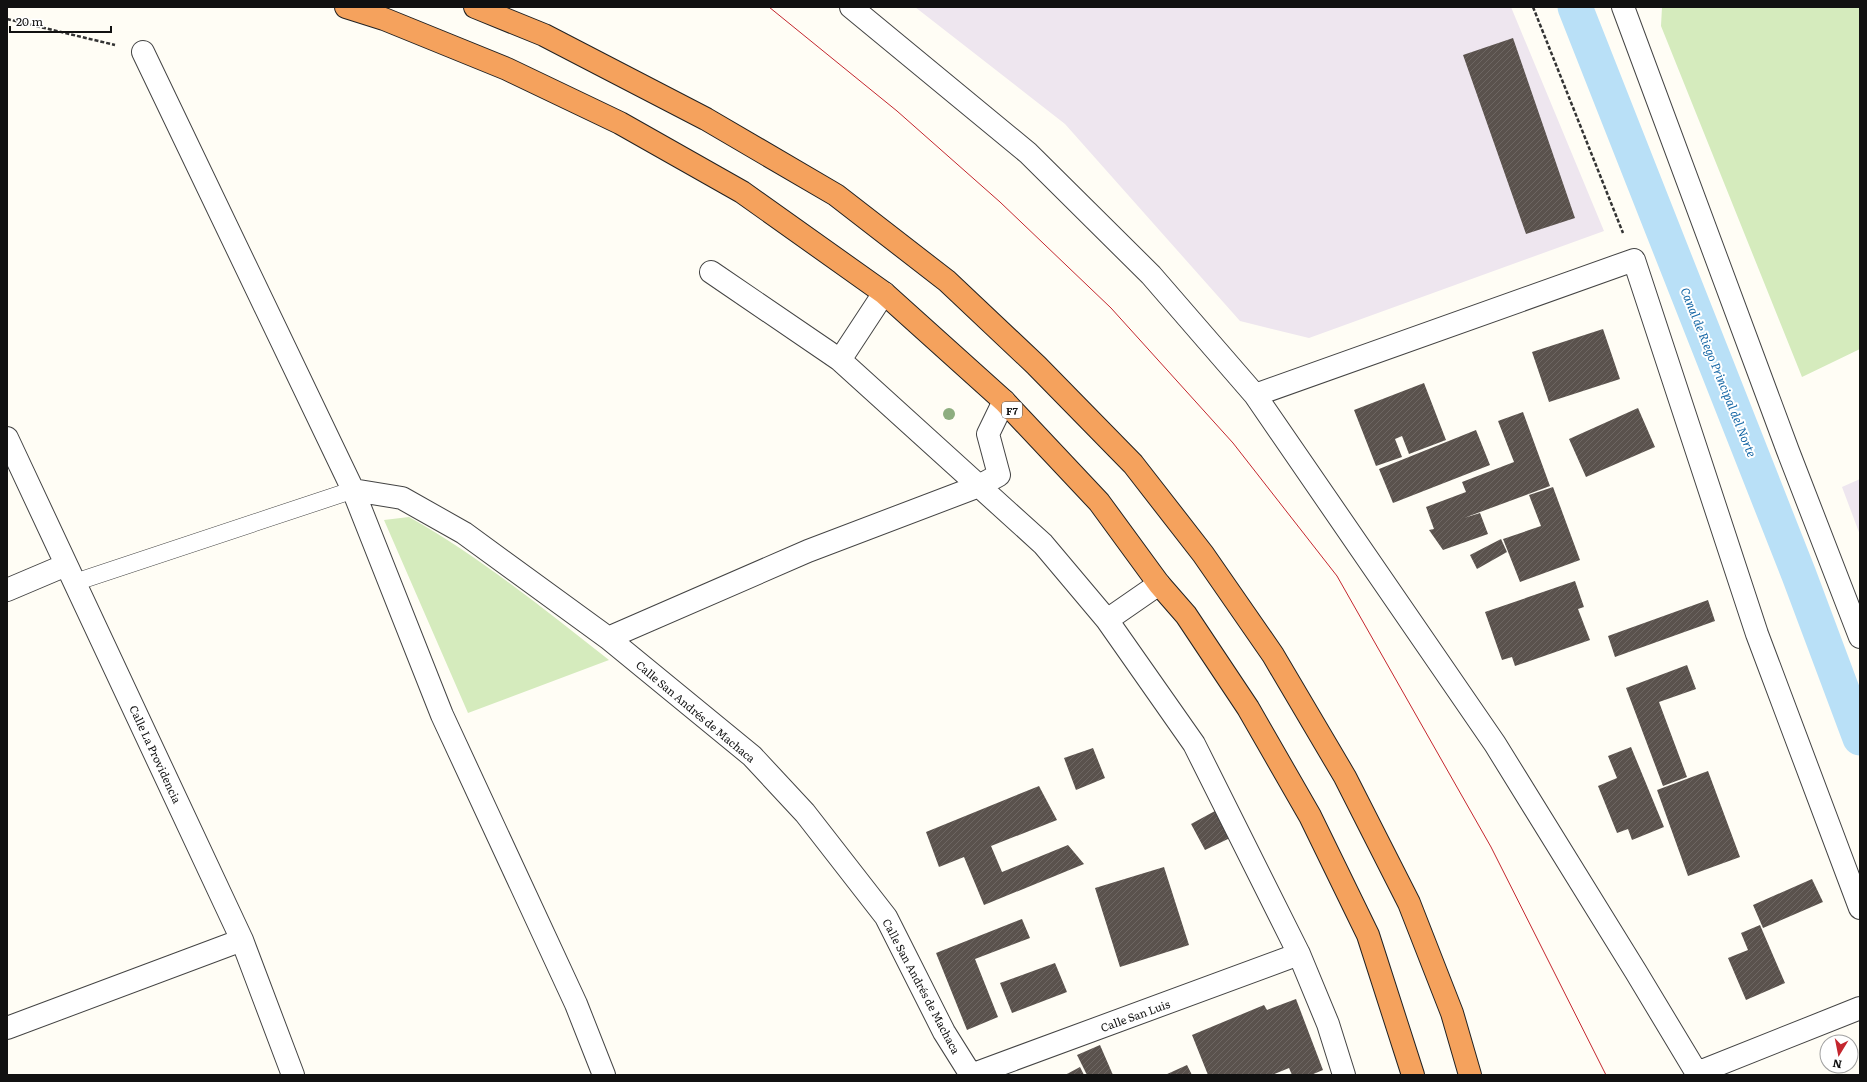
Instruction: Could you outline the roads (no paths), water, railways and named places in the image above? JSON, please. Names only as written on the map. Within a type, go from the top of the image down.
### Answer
[{"type":"highway","name":"F7","points":[[346,7],[384,19],[507,69],[620,123],[742,192],[884,293],[1004,401],[1099,502],[1159,584],[1186,615],[1248,708],[1310,816],[1368,935],[1413,1075]]},
{"type":"highway","points":[[475,7],[544,34],[699,115],[836,195],[947,281],[1036,364],[1133,464],[1203,554],[1273,655],[1345,777],[1409,903],[1452,1013],[1470,1075]]},
{"type":"street","points":[[851,7],[1028,153],[1151,275],[1256,395],[1495,744],[1636,972],[1697,1074],[1860,1008]]},
{"type":"street","points":[[1623,7],[1788,451],[1860,637]]},
{"type":"street","points":[[143,52],[353,490],[442,715],[572,997],[604,1075]]},
{"type":"street","points":[[1256,395],[1634,260],[1757,634],[1860,908]]},
{"type":"street","points":[[711,272],[840,360],[1043,544],[1107,620],[1194,744],[1299,954],[1328,1024],[1344,1075]]},
{"type":"street","points":[[840,360],[884,293]]},
{"type":"street","points":[[608,638],[808,551],[979,486],[999,475],[988,434],[1004,401]]},
{"type":"street","name":"Calle La Providencia","points":[[7,438],[242,940],[294,1075]]},
{"type":"street","name":"Calle San Andrés de Machaca","points":[[353,490],[402,498],[464,532],[608,638],[752,756],[804,813],[886,917],[944,1032],[971,1075]]},
{"type":"street","points":[[7,590],[71,574]]},
{"type":"street","points":[[1107,620],[1159,584]]},
{"type":"street","points":[[7,1028],[242,940]]},
{"type":"street","name":"Calle San Luis","points":[[971,1075],[1299,954]]},
{"type":"lane","points":[[71,574],[353,490]]},
{"type":"waterway","name":"Canal de Riego Principal del Norte","points":[[1575,7],[1799,575],[1860,738]]},
{"type":"tram line","points":[[769,7],[897,111],[1000,202],[1111,308],[1233,443],[1337,576],[1491,847],[1606,1075]]}]
